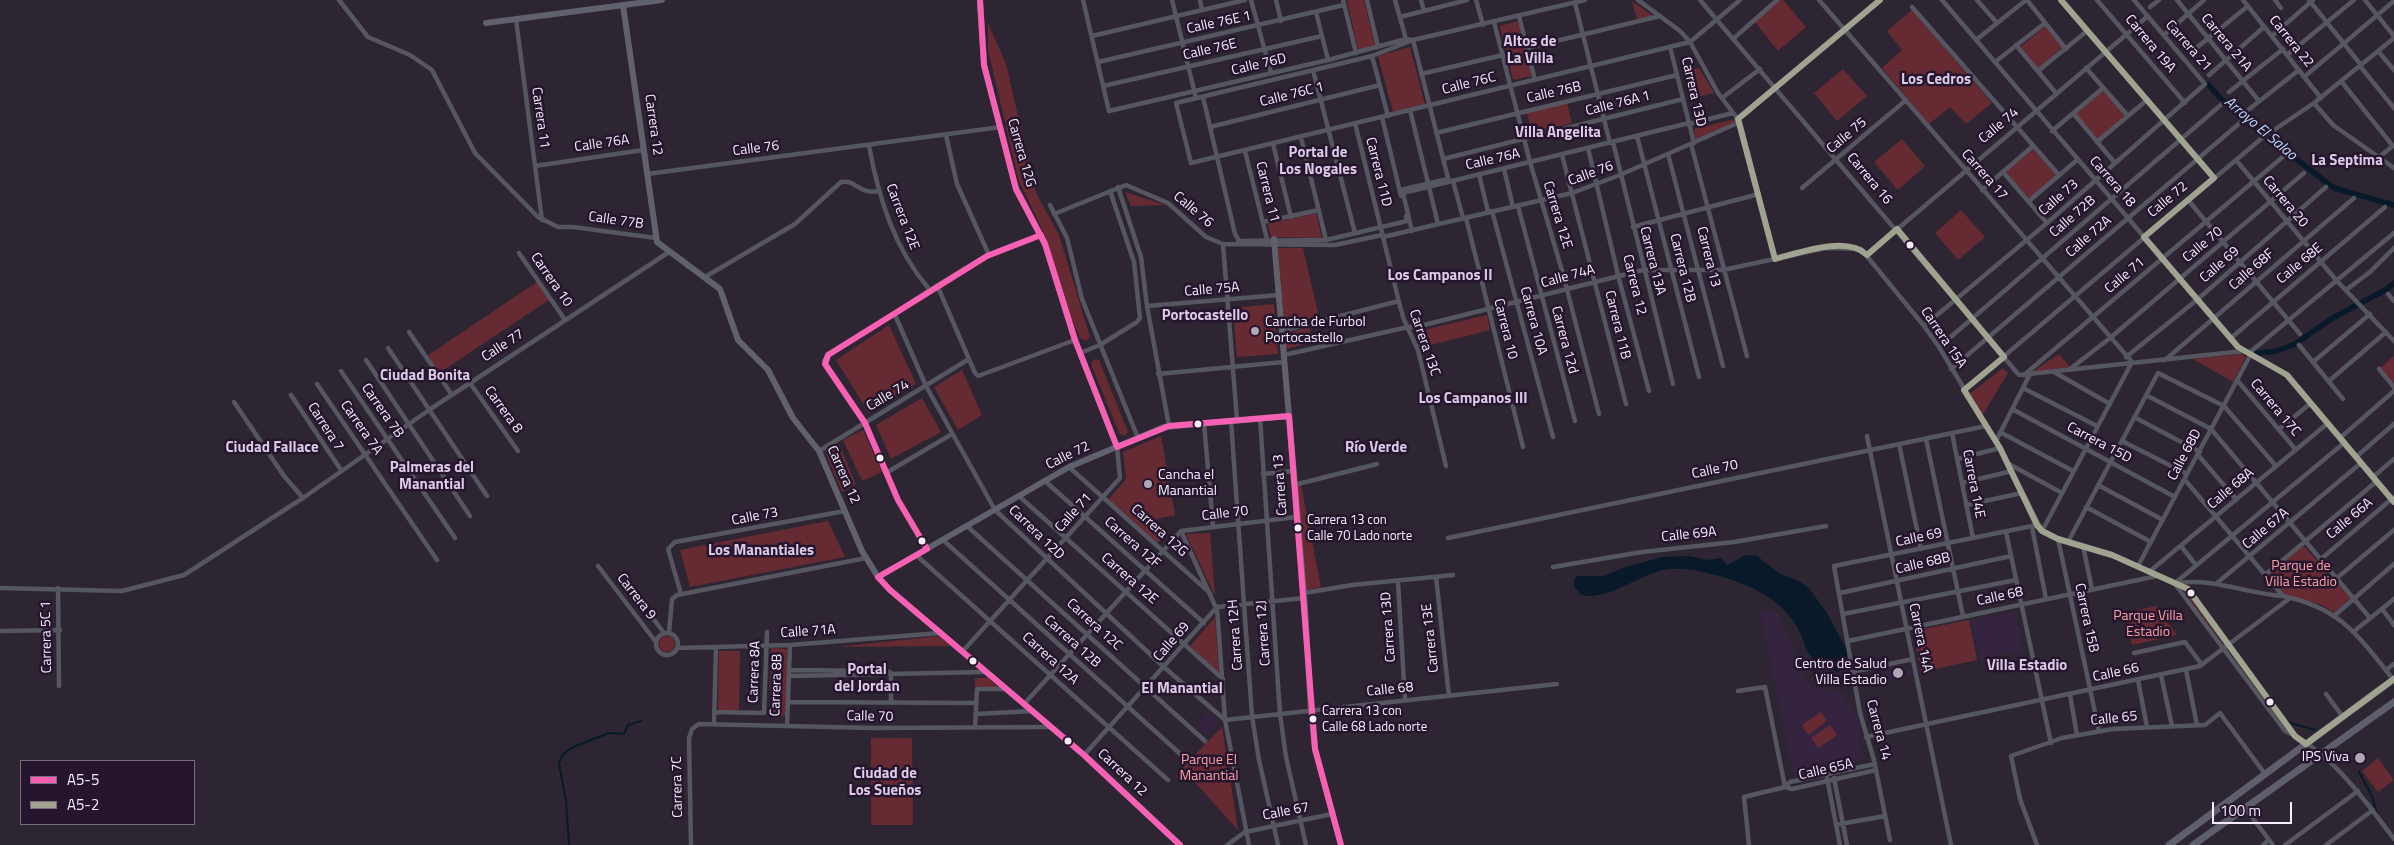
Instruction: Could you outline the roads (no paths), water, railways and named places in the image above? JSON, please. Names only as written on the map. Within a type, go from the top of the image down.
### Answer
[{"type":"main road","points":[[2169,845],[2394,679]]},
{"type":"main road","points":[[2194,845],[2394,702]]},
{"type":"street","points":[[339,0],[368,37],[410,55],[432,70],[475,153],[542,220]]},
{"type":"street","points":[[486,23],[662,0]]},
{"type":"street","name":"Carrera 12G","points":[[980,0],[984,65],[1016,190],[1041,235],[1075,340],[1117,447]]},
{"type":"street","points":[[1083,0],[1103,86]]},
{"type":"street","points":[[1172,0],[1196,98]]},
{"type":"street","points":[[1200,0],[1202,10]]},
{"type":"street","points":[[1092,36],[1246,0]]},
{"type":"street","points":[[1251,0],[1270,74]]},
{"type":"street","points":[[1276,0],[1281,21]]},
{"type":"street","points":[[1367,0],[1378,47]]},
{"type":"street","points":[[1396,0],[1406,39]]},
{"type":"street","points":[[1421,0],[1424,11]]},
{"type":"street","points":[[1400,17],[1449,2],[1467,0]]},
{"type":"street","points":[[1476,0],[1483,25]]},
{"type":"street","name":"Calle 76D","points":[[1191,163],[1176,103],[1372,56],[1413,40],[1585,0]]},
{"type":"street","points":[[1638,0],[1680,31],[1690,42],[1722,98],[1739,121],[1775,258]]},
{"type":"street","name":"Carrera 16","points":[[1700,0],[1973,318],[2004,357],[2022,375]]},
{"type":"street","name":"Calle 76C","points":[[1191,163],[1690,42],[1740,0]]},
{"type":"street","points":[[1733,39],[1777,0]]},
{"type":"street","name":"Carrera 17","points":[[1819,0],[2132,363]]},
{"type":"street","name":"Calle 76","points":[[1240,243],[1272,241],[1335,245],[1412,231],[1542,201],[1597,184],[1692,144],[1739,121],[1880,0]]},
{"type":"street","name":"Carrera 18","points":[[1942,0],[2052,131],[2231,338],[2248,353],[2287,375],[2393,499]]},
{"type":"street","points":[[1977,0],[1998,23]]},
{"type":"street","points":[[1976,40],[2026,0],[2066,48]]},
{"type":"street","points":[[2061,0],[2214,178]]},
{"type":"street","name":"Carrera 19A","points":[[2097,0],[2185,103]]},
{"type":"street","name":"Carrera 21","points":[[2134,0],[2206,84]]},
{"type":"street","points":[[2150,7],[2159,0]]},
{"type":"street","name":"Carrera 21A","points":[[2177,0],[2207,40],[2259,101]]},
{"type":"street","points":[[2164,35],[2204,0]]},
{"type":"street","name":"Carrera 22","points":[[2243,0],[2321,98]]},
{"type":"street","points":[[2275,0],[2281,8]]},
{"type":"street","points":[[2287,55],[2354,0]]},
{"type":"street","points":[[2365,0],[2394,37]]},
{"type":"street","points":[[2272,36],[2311,1],[2394,108]]},
{"type":"street","points":[[2304,77],[2394,1]]},
{"type":"street","name":"Carrera 13A","points":[[1573,2],[1584,35],[1673,384]]},
{"type":"street","points":[[1344,3],[1356,53]]},
{"type":"street","name":"Calle 76E 1","points":[[1098,62],[1281,21],[1344,3]]},
{"type":"street","name":"Carrera 12","points":[[623,5],[656,238],[659,244],[669,252],[716,285],[722,295],[738,340],[768,370],[793,418],[820,451],[866,558],[878,577],[940,633],[1084,755],[1180,845]]},
{"type":"street","points":[[2190,54],[2248,6]]},
{"type":"street","points":[[1912,7],[2059,175]]},
{"type":"street","points":[[1316,12],[1328,60]]},
{"type":"street","points":[[1519,16],[1535,80]]},
{"type":"street","points":[[1527,48],[1660,16]]},
{"type":"street","name":"Calle 74","points":[[1867,256],[2016,126],[2148,16]]},
{"type":"street","name":"Carrera 11","points":[[516,19],[542,220]]},
{"type":"street","name":"Carrera 12E","points":[[1494,22],[1530,162],[1567,288],[1599,414]]},
{"type":"street","points":[[1995,62],[2045,23]]},
{"type":"street","points":[[2209,75],[2264,27]]},
{"type":"street","points":[[2038,71],[2087,31]]},
{"type":"street","name":"Calle 76E","points":[[1103,86],[1322,36]]},
{"type":"street","name":"Calle 72","points":[[1964,390],[2262,138],[2271,134],[2321,98],[2394,37]]},
{"type":"street","name":"Calle 76D","points":[[1103,86],[1109,111],[1328,60],[1406,39],[1413,40]]},
{"type":"street","points":[[1413,40],[1443,158],[1464,218]]},
{"type":"street","points":[[2016,45],[2056,93]]},
{"type":"street","name":"Carrera 13D","points":[[1670,47],[1689,123],[1692,144]]},
{"type":"street","points":[[2229,92],[2282,49]]},
{"type":"street","points":[[2378,51],[2394,70]]},
{"type":"street","points":[[1421,74],[1503,55]]},
{"type":"street","points":[[1372,56],[1380,85],[1400,190],[1429,185]]},
{"type":"street","points":[[2086,68],[2128,116]]},
{"type":"street","points":[[1722,98],[1760,69]]},
{"type":"street","points":[[1313,70],[1355,233]]},
{"type":"street","points":[[2248,110],[2299,70]]},
{"type":"street","name":"Calle 76B","points":[[1436,133],[1677,75]]},
{"type":"street","points":[[2341,81],[2393,146],[2380,157]]},
{"type":"street","name":"Calle 73","points":[[1924,326],[2047,223],[2206,84]]},
{"type":"street","name":"Calle 76C 1","points":[[1210,126],[1380,85]]},
{"type":"street","points":[[2052,131],[2103,88]]},
{"type":"street","points":[[1203,97],[1235,234],[1240,243]]},
{"type":"street","name":"Calle 76A 1","points":[[1443,158],[1683,99]]},
{"type":"street","name":"Calle 75","points":[[1802,188],[1906,100]]},
{"type":"street","points":[[2098,142],[2147,100]]},
{"type":"street","points":[[2314,103],[2333,125],[2394,168]]},
{"type":"street","name":"Calle 72B","points":[[1939,347],[2222,104]]},
{"type":"street","points":[[1410,110],[1438,224]]},
{"type":"street","name":"Calle 76A","points":[[1429,185],[1733,113]]},
{"type":"street","points":[[2073,113],[2115,163]]},
{"type":"street","name":"Calle 72A","points":[[1951,369],[2240,122]]},
{"type":"street","name":"Carrera 11D","points":[[1355,123],[1380,227]]},
{"type":"street","name":"Calle 76","points":[[647,174],[1001,127]]},
{"type":"street","points":[[946,135],[957,184],[989,255]]},
{"type":"street","name":"Carrera 12B","points":[[1637,136],[1699,377]]},
{"type":"street","points":[[1301,137],[1326,240]]},
{"type":"street","points":[[1273,144],[1291,217]]},
{"type":"street","points":[[1692,144],[1723,270],[1747,356]]},
{"type":"street","name":"Carrera 12E","points":[[869,146],[879,191],[903,253],[929,290]]},
{"type":"street","points":[[1982,190],[2033,146]]},
{"type":"street","name":"Carrera 12","points":[[1588,148],[1618,276],[1649,391]]},
{"type":"street","name":"Calle 76A","points":[[535,166],[643,150]]},
{"type":"street","name":"Carrera 11","points":[[1245,151],[1263,222],[1272,241]]},
{"type":"street","name":"Carrera 11B","points":[[1562,154],[1626,404]]},
{"type":"street","name":"Carrera 13","points":[[1668,154],[1723,366]]},
{"type":"street","name":"Calle 71","points":[[2022,375],[2094,318],[2285,155]]},
{"type":"street","points":[[2029,201],[2077,160]]},
{"type":"street","name":"Carrera 20","points":[[2236,160],[2336,280],[2394,341]]},
{"type":"street","name":"Carrera 12d","points":[[1504,168],[1575,421]]},
{"type":"street","points":[[2003,172],[2047,223]]},
{"type":"street","name":"Calle 70","points":[[2068,370],[2110,338],[2304,173]]},
{"type":"street","points":[[1479,174],[1490,212]]},
{"type":"street","points":[[705,276],[795,224],[840,182],[852,183],[868,193],[879,191]]},
{"type":"street","points":[[1412,231],[1403,193],[1429,185]]},
{"type":"street","name":"Calle 76","points":[[1054,214],[1118,188],[1130,186],[1160,198],[1174,207],[1206,237],[1223,244],[1326,240],[1407,221],[1400,190]]},
{"type":"street","name":"Calle 69","points":[[2126,357],[2198,299],[2326,187]]},
{"type":"street","points":[[1118,188],[1141,256],[1146,306],[1169,426]]},
{"type":"street","points":[[1080,353],[1100,345],[1137,322],[1140,318],[1134,262],[1110,191]]},
{"type":"street","points":[[1633,227],[1759,194]]},
{"type":"street","name":"Calle 68F","points":[[2165,360],[2354,198]]},
{"type":"street","points":[[2188,200],[2300,334]]},
{"type":"street","points":[[1050,205],[1066,238],[1082,299],[1138,438]]},
{"type":"street","name":"Calle 68E","points":[[2231,338],[2385,207]]},
{"type":"street","points":[[1263,222],[1319,210]]},
{"type":"street","name":"Carrera 10A","points":[[1490,212],[1552,437]]},
{"type":"street","name":"Carrera 10","points":[[1464,218],[1523,447]]},
{"type":"street","name":"Calle 77B","points":[[542,220],[558,227],[573,227],[656,238]]},
{"type":"street","name":"Carrera 13C","points":[[1380,227],[1399,301],[1418,350],[1446,466]]},
{"type":"street","name":"Calle 68D","points":[[2138,566],[2212,430],[2248,353],[2394,233]]},
{"type":"street","points":[[927,550],[898,500],[865,423],[825,364],[828,355],[895,315],[937,285],[989,255],[1041,235]]},
{"type":"street","name":"Carrera 13","points":[[1272,241],[1279,295],[1315,749],[1341,845]]},
{"type":"street","name":"Carrera 12H","points":[[1223,244],[1252,716],[1278,845]]},
{"type":"street","name":"Calle 74A","points":[[1284,359],[1408,327],[1416,327],[1489,310],[1567,288],[1643,270],[1723,270],[1826,248],[1861,249]]},
{"type":"street","points":[[2346,290],[2370,272],[2394,248]]},
{"type":"street","name":"Carrera 15A","points":[[1861,249],[1939,347],[2009,464],[2037,525],[2042,531],[2058,539],[2138,566],[2175,583]]},
{"type":"street","name":"Calle 77","points":[[0,588],[122,591],[180,577],[303,498],[429,410],[669,252]]},
{"type":"street","name":"Carrera 10","points":[[519,253],[565,320]]},
{"type":"street","points":[[937,285],[968,359],[978,376],[983,376],[1075,340]]},
{"type":"street","points":[[2388,294],[2394,300]]},
{"type":"street","name":"Calle 75A","points":[[1146,306],[1279,295]]},
{"type":"street","points":[[1282,331],[1399,301]]},
{"type":"street","points":[[2313,362],[2370,314]]},
{"type":"street","name":"Carrera 12D","points":[[895,315],[926,386],[995,510],[1164,668],[1224,720]]},
{"type":"street","points":[[409,332],[452,395]]},
{"type":"street","points":[[2329,381],[2386,332]]},
{"type":"street","points":[[2299,345],[2344,399]]},
{"type":"street","points":[[388,348],[487,496]]},
{"type":"street","points":[[2022,375],[2248,353]]},
{"type":"street","name":"Calle 74","points":[[820,451],[968,359]]},
{"type":"street","points":[[1158,374],[1232,367],[1284,359]]},
{"type":"street","points":[[366,360],[470,516]]},
{"type":"street","points":[[2042,531],[2132,363]]},
{"type":"street","points":[[2340,438],[2394,389],[2379,369]]},
{"type":"street","name":"Carrera 7B","points":[[340,372],[455,538]]},
{"type":"street","points":[[2053,372],[2110,404]]},
{"type":"street","points":[[2068,542],[2158,373],[2224,406],[2276,466]]},
{"type":"street","points":[[1996,441],[2030,374]]},
{"type":"street","name":"Carrera 17C","points":[[2237,380],[2296,450]]},
{"type":"street","name":"Carrera 8","points":[[470,383],[518,451]]},
{"type":"street","name":"Carrera 7A","points":[[317,384],[437,560]]},
{"type":"street","points":[[2023,388],[2097,426]]},
{"type":"street","name":"Carrera 7","points":[[291,395],[341,470]]},
{"type":"street","points":[[2146,395],[2212,430],[2370,618]]},
{"type":"street","points":[[234,402],[284,476],[303,498]]},
{"type":"street","points":[[2279,429],[2311,403]]},
{"type":"street","name":"Carrera 15D","points":[[2012,409],[2175,497]]},
{"type":"street","name":"Calle 72","points":[[878,577],[1069,467],[1138,438],[1169,426],[1289,416]]},
{"type":"street","points":[[2134,417],[2199,453],[2236,499]]},
{"type":"street","name":"Carrera 12J","points":[[1260,418],[1266,520],[1274,601],[1280,714],[1286,757],[1306,845]]},
{"type":"street","points":[[1204,423],[1212,526]]},
{"type":"street","name":"Calle 68A","points":[[2149,572],[2328,423]]},
{"type":"street","points":[[2356,457],[2394,424]]},
{"type":"street","name":"Calle 70","points":[[1448,538],[1986,426]]},
{"type":"street","points":[[2000,432],[2073,471]]},
{"type":"street","name":"Carrera 14E","points":[[1952,433],[1973,538]]},
{"type":"street","points":[[886,473],[952,434]]},
{"type":"street","name":"Carrera 14A","points":[[1867,436],[1951,845]]},
{"type":"street","points":[[1926,439],[1963,616]]},
{"type":"street","points":[[2122,440],[2187,474]]},
{"type":"street","points":[[2175,583],[2344,443]]},
{"type":"street","points":[[1899,444],[1921,549]]},
{"type":"street","name":"Calle 71","points":[[962,652],[1121,476],[1117,447]]},
{"type":"street","points":[[1957,459],[2000,448]]},
{"type":"street","points":[[2265,575],[2375,479],[2394,459]]},
{"type":"street","name":"Calle 67A","points":[[2217,584],[2362,463]]},
{"type":"street","points":[[1294,485],[1377,464]]},
{"type":"street","points":[[2009,464],[2062,493]]},
{"type":"street","name":"Carrera 12G","points":[[1069,467],[1210,593]]},
{"type":"street","points":[[1263,474],[1292,471]]},
{"type":"street","points":[[1962,483],[2012,471]]},
{"type":"street","points":[[2185,480],[2283,596]]},
{"type":"street","name":"Carrera 12F","points":[[1045,481],[1204,622]]},
{"type":"street","points":[[2098,485],[2163,520]]},
{"type":"street","points":[[1966,505],[2022,493]]},
{"type":"street","name":"Carrera 12E","points":[[1019,496],[1223,678]]},
{"type":"street","name":"Calle 66A","points":[[2321,559],[2393,499]]},
{"type":"street","points":[[2086,507],[2151,542]]},
{"type":"street","name":"Calle 73","points":[[681,594],[668,549],[675,542],[845,511]]},
{"type":"street","name":"Calle 70","points":[[1181,531],[1296,517]]},
{"type":"street","name":"Calle 69","points":[[1834,566],[2037,525]]},
{"type":"street","name":"Carrera 12C","points":[[966,526],[1205,741]]},
{"type":"street","name":"Calle 69A","points":[[1553,567],[1642,552],[1734,542],[1826,526]]},
{"type":"street","points":[[2032,526],[2046,599]]},
{"type":"street","points":[[2337,578],[2394,530]]},
{"type":"street","points":[[1024,704],[1181,531],[1217,607],[1223,678],[1224,720],[1249,845]]},
{"type":"street","points":[[2006,532],[2051,743]]},
{"type":"street","name":"Carrera 15B","points":[[2058,539],[2099,731]]},
{"type":"street","name":"Carrera 12B","points":[[943,540],[1127,708],[1187,760]]},
{"type":"street","points":[[2083,546],[2092,589]]},
{"type":"street","points":[[2181,546],[2196,565]]},
{"type":"street","name":"Carrera 12A","points":[[916,556],[1168,780]]},
{"type":"street","name":"Calle 68B","points":[[1840,592],[1897,582],[2011,556]]},
{"type":"street","points":[[652,617],[666,633],[676,637],[678,648],[672,654],[663,654],[658,650],[656,642],[666,633],[672,599],[681,594],[866,558]]},
{"type":"street","points":[[2334,616],[2394,564]]},
{"type":"street","name":"Carrera 9","points":[[598,566],[656,642]]},
{"type":"street","name":"Carrera 14","points":[[1834,566],[1866,737],[1875,764],[1890,840]]},
{"type":"street","points":[[1217,607],[1274,601],[1352,585],[1398,582],[1453,575]]},
{"type":"street","name":"Calle 68","points":[[1848,641],[2157,576]]},
{"type":"street","name":"Carrera 13E","points":[[1436,577],[1449,696]]},
{"type":"street","points":[[1843,614],[2016,580]]},
{"type":"street","points":[[2175,583],[2194,581],[2217,584],[2265,595],[2283,596],[2322,607],[2353,632],[2394,679]]},
{"type":"street","name":"Carrera 13D","points":[[1398,582],[1405,700]]},
{"type":"street","points":[[2175,583],[2188,589],[2230,644],[2295,736]]},
{"type":"street","points":[[2175,583],[2285,731],[2295,736],[2320,755],[2358,791],[2394,839]]},
{"type":"street","name":"Carrera 5C 1","points":[[58,588],[60,686]]},
{"type":"street","name":"Calle 66","points":[[1866,737],[2070,695],[2202,665],[2290,598]]},
{"type":"street","points":[[2353,632],[2394,599]]},
{"type":"street","name":"Calle 69","points":[[1084,755],[1186,644],[1217,607]]},
{"type":"street","points":[[2382,609],[2394,625]]},
{"type":"street","points":[[0,631],[60,630]]},
{"type":"street","name":"Carrera 8A","points":[[714,712],[764,713],[768,646],[767,632]]},
{"type":"street","name":"Calle 71A","points":[[678,648],[790,645],[940,633]]},
{"type":"street","points":[[2134,653],[2185,642],[2202,665]]},
{"type":"street","name":"Carrera 8B","points":[[787,726],[790,645]]},
{"type":"street","points":[[714,723],[716,648]]},
{"type":"street","points":[[1853,672],[1913,659]]},
{"type":"street","points":[[2386,670],[2394,664]]},
{"type":"street","points":[[790,670],[888,671],[891,673],[986,672]]},
{"type":"street","points":[[2186,670],[2197,725]]},
{"type":"street","points":[[789,676],[887,676],[891,673]]},
{"type":"street","points":[[891,673],[891,703]]},
{"type":"street","points":[[2161,675],[2172,726]]},
{"type":"street","points":[[2138,680],[2148,727]]},
{"type":"street","name":"Calle 68","points":[[1224,720],[1557,684]]},
{"type":"street","points":[[1738,691],[1765,687],[1784,787],[1744,796],[1749,845]]},
{"type":"street","points":[[975,728],[977,689],[1005,689]]},
{"type":"street","points":[[2326,694],[2343,717]]},
{"type":"street","points":[[2070,695],[2077,735]]},
{"type":"street","points":[[788,702],[976,703]]},
{"type":"street","points":[[976,714],[1032,711]]},
{"type":"street","name":"Calle 65","points":[[2037,845],[2020,799],[2011,756],[2051,743],[2057,739],[2099,731],[2209,724],[2220,713],[2265,774]]},
{"type":"street","name":"Calle 70","points":[[692,730],[699,724],[714,723],[787,726],[1050,727]]},
{"type":"street","name":"Carrera 7C","points":[[691,845],[688,738],[692,730]]},
{"type":"street","name":"Calle 65A","points":[[1784,787],[1790,782],[1875,764]]},
{"type":"street","name":"Calle 65A","points":[[1784,787],[1792,789],[1876,770]]},
{"type":"street","points":[[1833,773],[1847,845]]},
{"type":"street","points":[[1827,774],[1840,845]]},
{"type":"street","points":[[2285,845],[2358,791]]},
{"type":"street","points":[[2245,808],[2273,845]]},
{"type":"street","points":[[2326,845],[2373,810]]},
{"type":"street","name":"Calle 67","points":[[1245,832],[1332,814]]},
{"type":"street","points":[[1836,825],[1885,816]]},
{"type":"street","points":[[1227,845],[1245,832]]},
{"type":"street","points":[[2263,845],[2269,840]]},
{"type":"water","points":[[1746,555],[1757,556],[1780,574],[1797,580],[1809,588],[1827,613],[1848,652],[1846,666],[1838,672],[1816,661],[1807,650],[1797,628],[1785,610],[1760,592],[1742,583],[1723,577],[1694,570],[1671,569],[1653,573],[1612,591],[1591,596],[1581,595],[1574,586],[1574,580],[1577,576],[1604,576],[1623,568],[1662,557],[1689,556],[1707,560],[1721,558],[1727,565]]},
{"type":"waterway","name":"Arroyo El Salao","points":[[2208,84],[2219,97],[2262,133],[2334,188],[2394,205]]},
{"type":"waterway","points":[[2251,354],[2277,351],[2295,344],[2331,319],[2387,289],[2394,283]]},
{"type":"waterway","points":[[569,845],[566,801],[559,763],[563,754],[573,747],[609,733],[624,734],[628,725],[641,721]]},
{"type":"waterway","points":[[2287,722],[2315,730]]},
{"type":"waterway","points":[[2359,772],[2372,796],[2377,814]]},
{"type":"place","name":"Cancha de Furbol Portocastello","points":[[1255,331]]},
{"type":"place","name":"Cancha el Manantial","points":[[1148,484]]},
{"type":"place","name":"Carrera 13 con Calle 70 Lado norte","points":[[1298,528]]},
{"type":"place","name":"Centro de Salud Villa Estadio","points":[[1898,673]]},
{"type":"place","name":"Carrera 13 con Calle 68 Lado norte","points":[[1313,719]]},
{"type":"place","name":"IPS Viva","points":[[2360,758]]},
{"type":"district","name":"Altos de La Villa","points":[[1530,50]]},
{"type":"district","name":"Los Cedros","points":[[1936,80]]},
{"type":"district","name":"Villa Angelita","points":[[1558,133]]},
{"type":"district","name":"La Septima","points":[[2347,161]]},
{"type":"district","name":"Portal de Los Nogales","points":[[1318,162]]},
{"type":"district","name":"Los Campanos II","points":[[1440,276]]},
{"type":"district","name":"Portocastello","points":[[1205,316]]},
{"type":"district","name":"Ciudad Bonita","points":[[425,376]]},
{"type":"district","name":"Los Campanos III","points":[[1473,399]]},
{"type":"district","name":"Ciudad Fallace","points":[[272,448]]},
{"type":"district","name":"Río Verde","points":[[1376,448]]},
{"type":"district","name":"Palmeras del Manantial","points":[[432,476]]},
{"type":"district","name":"Los Manantiales","points":[[761,551]]},
{"type":"district","name":"Villa Estadio","points":[[2027,666]]},
{"type":"district","name":"Portal del Jordan","points":[[867,678]]},
{"type":"district","name":"El Manantial","points":[[1182,689]]},
{"type":"district","name":"Ciudad de Los Sueños","points":[[885,782]]},
{"type":"park label","name":"Parque de Villa Estadio","points":[[2301,576]]},
{"type":"park label","name":"Parque Villa Estadio","points":[[2148,626]]},
{"type":"park label","name":"Parque El Manantial","points":[[1209,770]]}]
